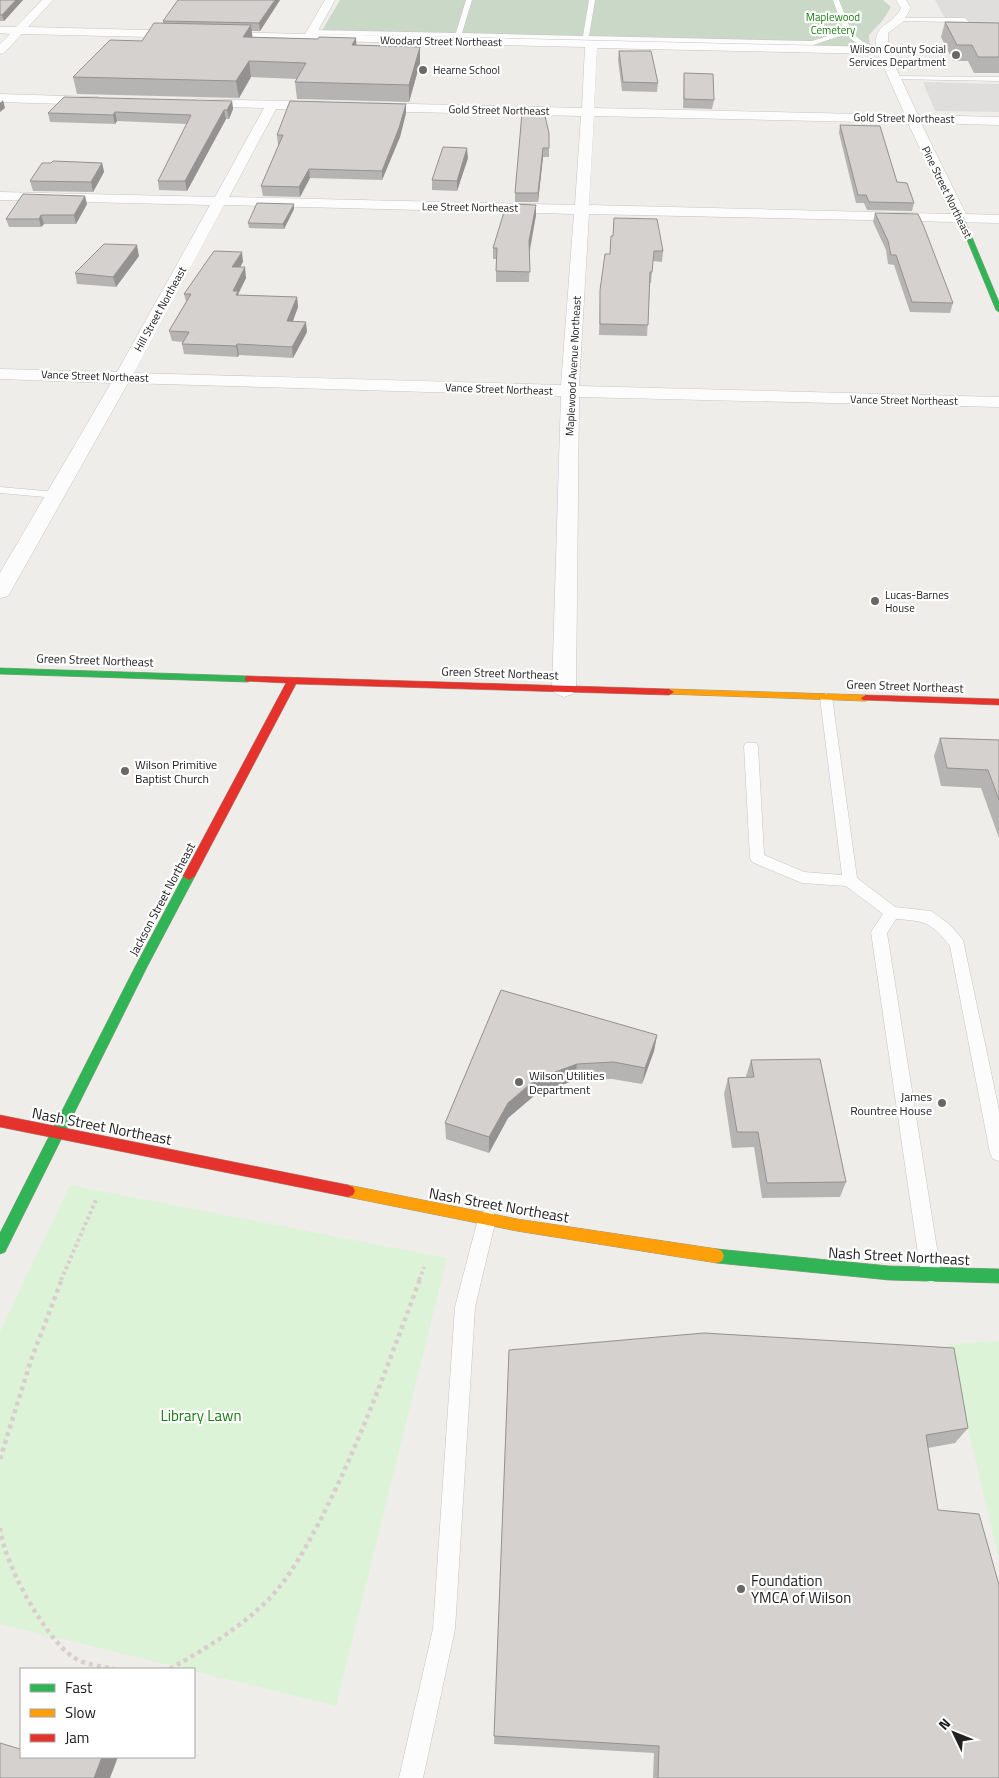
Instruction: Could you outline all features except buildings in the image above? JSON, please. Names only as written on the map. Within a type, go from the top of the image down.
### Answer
[{"type":"street","points":[[0,50],[48,0]]},
{"type":"street","points":[[311,35],[330,0]]},
{"type":"street","points":[[882,51],[881,34],[905,13],[906,8],[901,0]]},
{"type":"street","name":"Woodard Street Northeast","points":[[0,30],[588,41],[882,51]]},
{"type":"street","name":"Maplewood Avenue Northeast","points":[[564,689],[570,392],[588,111],[588,41]]},
{"type":"street","name":"Pine Street Northeast","points":[[882,51],[952,204],[961,218],[999,310]]},
{"type":"street","points":[[0,98],[109,101]]},
{"type":"street","name":"Gold Street Northeast","points":[[186,103],[999,120]]},
{"type":"street","name":"Hill Street Northeast","points":[[0,591],[123,377],[272,105]]},
{"type":"street","name":"Lee Street Northeast","points":[[0,196],[999,219]]},
{"type":"street","name":"Vance Street Northeast","points":[[0,374],[570,392],[999,402]]},
{"type":"street","name":"Green Street Northeast","points":[[0,671],[999,702]]},
{"type":"street","name":"Jackson Street Northeast","points":[[0,1248],[141,967],[293,680]]},
{"type":"street","name":"Nash Street Northeast","points":[[0,1121],[487,1219],[740,1260],[889,1273],[999,1276]]},
{"type":"lane","points":[[458,38],[469,0]]},
{"type":"lane","points":[[592,0],[588,41],[813,43],[846,32]]},
{"type":"lane","points":[[836,0],[846,32],[854,40],[882,51]]},
{"type":"lane","points":[[898,20],[965,20],[968,26],[999,26]]},
{"type":"lane","points":[[893,77],[999,79]]},
{"type":"lane","points":[[0,490],[56,495]]},
{"type":"lane","points":[[826,697],[850,881]]},
{"type":"lane","points":[[751,746],[757,858],[802,877],[850,881],[892,913],[926,915],[944,928],[957,944],[999,1153]]},
{"type":"lane","points":[[892,913],[879,932],[931,1274]]},
{"type":"lane","points":[[411,1778],[444,1629],[465,1307],[487,1219]]},
{"type":"path","points":[[0,1458],[15,1404],[42,1330],[96,1200]]},
{"type":"path","points":[[172,1668],[223,1638],[269,1599],[303,1552],[331,1500],[424,1267]]},
{"type":"path","points":[[0,1528],[1,1538],[27,1601],[58,1643],[74,1658],[110,1668]]},
{"type":"green space","name":"Maplewood Cemetery","points":[[340,0],[883,0],[891,7],[883,20],[869,35],[870,48],[320,34]]},
{"type":"green space","name":"Library Lawn","points":[[70,1185],[447,1258],[336,1706],[195,1671],[195,1668],[182,1668],[0,1624],[0,1332]]},
{"type":"green space","points":[[999,1341],[999,1560],[948,1344]]},
{"type":"shaded area","points":[[935,0],[999,0],[999,23],[947,22]]},
{"type":"shaded area","points":[[923,82],[999,84],[999,112],[935,111]]},
{"type":"traffic: fast","points":[[961,218],[999,310]]},
{"type":"traffic: fast","points":[[0,671],[248,679]]},
{"type":"traffic: fast","points":[[0,1247],[189,876]]},
{"type":"traffic: fast","points":[[717,1256],[889,1273],[999,1276]]},
{"type":"traffic: slow","points":[[669,692],[866,698]]},
{"type":"traffic: slow","points":[[348,1191],[517,1225],[717,1256]]},
{"type":"traffic: jam","points":[[248,679],[669,692]]},
{"type":"traffic: jam","points":[[189,876],[293,680]]},
{"type":"traffic: jam","points":[[866,698],[999,702]]},
{"type":"traffic: jam","points":[[0,1121],[348,1191]]},
{"type":"place","name":"Wilson County Social Services Department","points":[[956,55]]},
{"type":"place","name":"Hearne School","points":[[423,70]]},
{"type":"place","name":"Lucas-Barnes House","points":[[875,601]]},
{"type":"place","name":"Wilson Primitive Baptist Church","points":[[125,771]]},
{"type":"place","name":"Wilson Utilities Department","points":[[519,1082]]},
{"type":"place","name":"James Rountree House","points":[[942,1103]]},
{"type":"place","name":"Foundation YMCA of Wilson","points":[[741,1589]]}]
